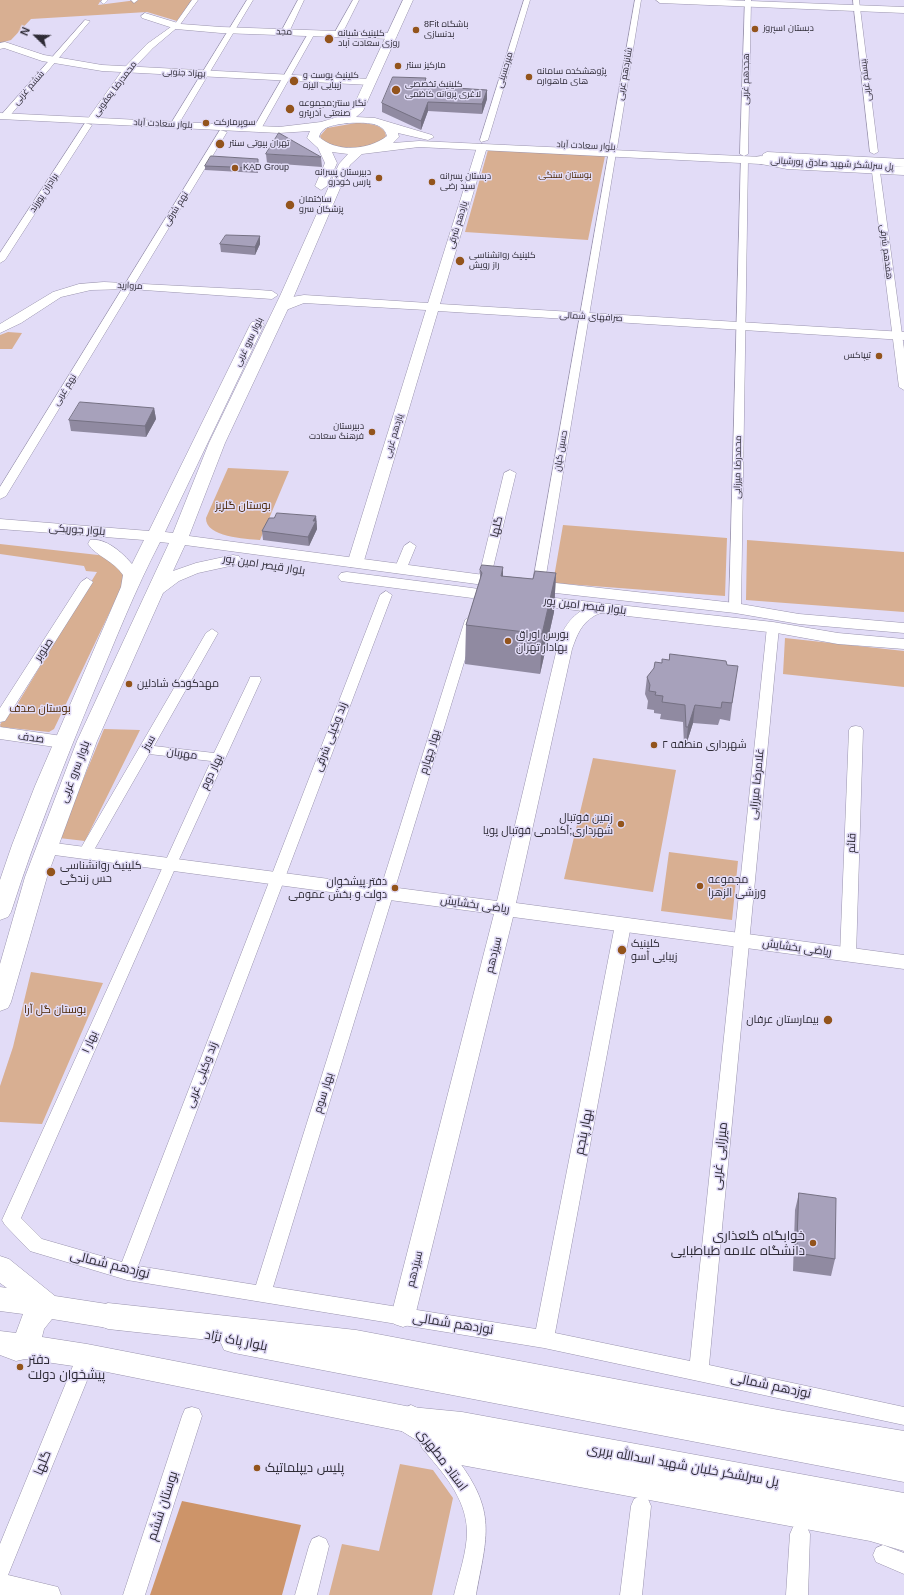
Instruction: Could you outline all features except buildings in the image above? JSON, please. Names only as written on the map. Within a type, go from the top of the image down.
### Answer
[{"type":"highway","points":[[784,157],[793,154],[904,162]]},
{"type":"highway","points":[[761,160],[787,165],[904,173]]},
{"type":"highway","points":[[108,1316],[356,1343],[777,1424],[904,1446]]},
{"type":"highway","points":[[412,1420],[461,1450],[870,1525],[893,1545]]},
{"type":"main road","points":[[303,226],[331,163],[320,144],[313,138],[313,133],[330,123],[348,117],[356,111],[407,0]]},
{"type":"main road","points":[[384,77],[419,0]]},
{"type":"main road","points":[[370,109],[374,118],[393,132],[393,137],[389,142],[374,148]]},
{"type":"main road","name":"بلوار سعادت آباد","points":[[2,118],[276,135],[320,144],[334,149],[359,150],[420,140],[744,157],[784,157]]},
{"type":"main road","name":"بلوار سعادت آباد","points":[[113,124],[174,124],[292,130],[330,123],[360,120],[385,126],[420,140]]},
{"type":"main road","name":"بلوار سرو غربی","points":[[0,1002],[36,877],[87,741],[176,546],[217,443],[281,308],[284,285],[345,164],[359,150]]},
{"type":"main road","name":"بلوار سعادت آباد","points":[[744,157],[761,160]]},
{"type":"main road","name":"پل سرلشکر شهید صادق پورشیانی","points":[[761,160],[904,167]]},
{"type":"main road","name":"بلوار سرو غربی","points":[[0,912],[22,846],[62,742],[115,620],[151,542],[170,509],[263,312],[272,295],[284,285]]},
{"type":"main road","points":[[184,478],[192,471],[196,470],[199,471],[202,480]]},
{"type":"main road","points":[[100,538],[142,528],[160,519],[170,509]]},
{"type":"main road","points":[[191,509],[191,524],[198,533],[233,554]]},
{"type":"main road","name":"بلوار جوریکی","points":[[0,524],[100,538]]},
{"type":"main road","name":"بلوار جوریکی","points":[[0,535],[100,538],[151,542],[176,546]]},
{"type":"main road","points":[[100,538],[128,567],[132,575],[130,588]]},
{"type":"main road","name":"بلوار قیصر امین پور","points":[[176,546],[600,608],[770,620],[904,636]]},
{"type":"main road","points":[[154,592],[165,582],[186,570],[233,554]]},
{"type":"main road","name":"بلوار قیصر امین پور","points":[[296,563],[355,564],[538,587],[735,608],[770,620],[806,620],[904,628]]},
{"type":"main road","points":[[115,620],[124,612],[136,610],[138,611],[140,623]]},
{"type":"main road","points":[[770,620],[904,620]]},
{"type":"main road","points":[[770,620],[806,635],[844,640],[904,644]]},
{"type":"main road","points":[[0,1267],[48,1306],[38,1314],[31,1324],[28,1335],[29,1346]]},
{"type":"main road","name":"بلوار پاک نژاد","points":[[0,1299],[108,1316],[904,1468]]},
{"type":"main road","points":[[0,1343],[29,1346],[87,1356],[412,1420]]},
{"type":"main road","points":[[0,1352],[29,1346]]},
{"type":"main road","name":"پل سرلشکر خلبان شهید اسدالله بربری","points":[[412,1420],[462,1425],[904,1507]]},
{"type":"street","name":"محمدرضا یعقوبی","points":[[89,123],[127,70],[150,46],[177,25],[195,0]]},
{"type":"street","points":[[174,124],[250,0]]},
{"type":"street","points":[[285,31],[302,0]]},
{"type":"street","points":[[339,33],[356,0]]},
{"type":"street","name":"میرحسینی","points":[[483,144],[527,0]]},
{"type":"street","name":"شانزدهم غربی","points":[[612,150],[638,0]]},
{"type":"street","points":[[660,0],[857,4],[904,10]]},
{"type":"street","name":"هجدهم غربی","points":[[744,157],[748,2]]},
{"type":"street","name":"بیستم غربی","points":[[857,4],[874,152]]},
{"type":"street","name":"مجد","points":[[145,16],[177,25],[233,29],[392,35]]},
{"type":"street","name":"ششم غربی","points":[[2,118],[87,21]]},
{"type":"street","points":[[257,129],[311,32]]},
{"type":"street","name":"بهزاد جنوبی","points":[[2,44],[31,56],[86,67],[370,82]]},
{"type":"street","name":"برادران پورزند","points":[[0,260],[89,123]]},
{"type":"street","name":"نهم شرقی","points":[[129,285],[223,132]]},
{"type":"street","name":"یازدهم شرقی","points":[[434,305],[483,144]]},
{"type":"street","name":"حسین کیان","points":[[538,587],[612,150]]},
{"type":"street","name":"محمدرضا میرزایی","points":[[735,608],[744,157]]},
{"type":"street","points":[[876,172],[904,173]]},
{"type":"street","name":"هفدهم شرقی","points":[[876,172],[900,333],[904,387]]},
{"type":"street","name":"مروارید","points":[[0,329],[14,323],[50,298],[89,286],[129,285],[272,295]]},
{"type":"street","name":"نهم غربی","points":[[0,496],[129,285]]},
{"type":"street","name":"صرافهای شمالی","points":[[284,285],[300,294],[434,305]]},
{"type":"street","name":"صرافهای شمالی","points":[[281,308],[296,300],[304,299],[434,305],[900,333]]},
{"type":"street","name":"یازدهم غربی","points":[[355,564],[434,305]]},
{"type":"street","name":"گلها","points":[[484,580],[510,473]]},
{"type":"street","points":[[400,570],[410,546]]},
{"type":"street","name":"صنوبر","points":[[0,718],[87,582]]},
{"type":"street","name":"زند وکیلی شرقی","points":[[276,878],[386,595]]},
{"type":"street","name":"سیزدهم","points":[[403,1316],[506,909],[555,682],[570,631],[574,623],[582,616],[600,608]]},
{"type":"street","name":"بهار چهارم","points":[[386,893],[474,611]]},
{"type":"street","name":"غلامرضا میرزایی","points":[[742,941],[770,620]]},
{"type":"street","name":"سبز","points":[[85,853],[212,633]]},
{"type":"street","name":"بهار دوم","points":[[170,864],[255,680]]},
{"type":"street","name":"قائم","points":[[848,955],[856,730]]},
{"type":"street","name":"صدف","points":[[0,733],[62,742]]},
{"type":"street","name":"مهربان","points":[[146,749],[219,758]]},
{"type":"street","name":"ریاضی بخشایش","points":[[47,848],[904,962]]},
{"type":"street","name":"بهار ۱","points":[[11,1220],[170,864]]},
{"type":"street","name":"زند وکیلی غربی","points":[[127,1272],[276,878]]},
{"type":"street","name":"بهار سوم","points":[[262,1294],[386,893]]},
{"type":"street","name":"بهار پنجم","points":[[544,1338],[623,925]]},
{"type":"street","name":"میرزایی غربی","points":[[699,1370],[742,941]]},
{"type":"street","name":"نوزدهم شمالی","points":[[11,1220],[36,1245],[127,1272],[544,1338],[699,1370],[904,1416]]},
{"type":"street","name":"گلها","points":[[0,1569],[87,1356]]},
{"type":"street","name":"بوستان ششم","points":[[134,1595],[192,1416]]},
{"type":"street","name":"استاد مطهری","points":[[412,1420],[460,1480],[469,1496],[477,1532],[465,1595]]},
{"type":"street","points":[[631,1595],[641,1506]]},
{"type":"street","points":[[797,1595],[800,1534]]},
{"type":"street","points":[[893,1545],[904,1564]]},
{"type":"street","points":[[306,1595],[319,1546]]},
{"type":"street","points":[[0,1584],[50,1595]]},
{"type":"green space","points":[[0,0],[101,0],[98,5],[137,0],[192,0],[177,21],[147,12],[31,19],[11,40],[0,43]]},
{"type":"green space","points":[[356,123],[370,124],[379,127],[385,132],[386,136],[380,142],[364,148],[346,148],[329,144],[322,140],[320,136],[327,128]]},
{"type":"green space","name":"بوستان سنگی","points":[[488,150],[605,156],[588,240],[465,232]]},
{"type":"green space","points":[[8,332],[22,333],[12,349],[0,349],[0,335]]},
{"type":"green space","name":"بوستان گلریز","points":[[228,468],[289,471],[260,540],[227,536],[212,529],[207,524],[206,518]]},
{"type":"green space","points":[[563,525],[727,538],[725,596],[553,583]]},
{"type":"green space","points":[[747,540],[904,552],[904,612],[746,600]]},
{"type":"green space","name":"بوستان صدف","points":[[0,544],[107,556],[127,576],[54,729],[49,732],[1,727],[0,725],[6,713],[13,711],[97,572],[86,571],[84,566],[0,554]]},
{"type":"green space","points":[[785,638],[904,651],[904,687],[783,674]]},
{"type":"green space","points":[[104,729],[140,730],[85,841],[59,838]]},
{"type":"green space","name":"زمین فوتبال شهرداری;آکادمی فوتبال پویا","points":[[593,758],[676,770],[653,892],[564,879]]},
{"type":"green space","name":"مجموعه ورزشی الزهرا","points":[[669,852],[738,861],[732,920],[661,911]]},
{"type":"green space","name":"بوستان گل‌ آرا","points":[[31,972],[103,983],[42,1124],[0,1122],[0,1086],[13,1047]]},
{"type":"green space","points":[[400,1464],[433,1470],[453,1498],[432,1595],[329,1595],[342,1544],[379,1551]]},
{"type":"shaded area","points":[[182,1501],[301,1525],[282,1595],[150,1595]]},
{"type":"place","name":"دبستان اسپروز","points":[[755,29]]},
{"type":"place","name":"8Fit باشگاه بدنسازی","points":[[416,30]]},
{"type":"place","name":"کلینیک شبانه روزی سعادت آباد","points":[[329,39]]},
{"type":"place","name":"مارکیز سنتر","points":[[398,66]]},
{"type":"place","name":"پژوهشکده سامانه های ماهواره","points":[[529,77]]},
{"type":"place","name":"کلینیک پوست و زیبایی الیزه","points":[[294,81]]},
{"type":"place","name":"کلینیک تخصصی لاغری پروانه کاظمی","points":[[396,90]]},
{"type":"place","name":"نگار سنتر;مجموعه صنعتی آذرپترو","points":[[290,109]]},
{"type":"place","name":"سوپرمارکت","points":[[206,123]]},
{"type":"place","name":"تهران بیوتی سنتر","points":[[220,144]]},
{"type":"place","name":"KAD Group","points":[[235,168]]},
{"type":"place","name":"دبیرستان پسرانه پارس خودرو","points":[[379,178]]},
{"type":"place","name":"دبستان پسرانه سید رضی","points":[[432,182]]},
{"type":"place","name":"ساختمان پزشکان سرو","points":[[290,205]]},
{"type":"place","name":"کلینیک روانشناسی راز رویش","points":[[460,261]]},
{"type":"place","name":"تیپاکس","points":[[879,356]]},
{"type":"place","name":"دبیرستان فرهنگ سعادت","points":[[372,432]]},
{"type":"place","name":"بورس اوراق بهادار تهران","points":[[508,641]]},
{"type":"place","name":"مهدکودک شادلین","points":[[129,684]]},
{"type":"place","name":"شهرداری منطقه ۲","points":[[654,745]]},
{"type":"place","name":"زمین فوتبال شهرداری;آکادمی فوتبال پویا","points":[[621,824]]},
{"type":"place","name":"کلینیک روانشناسی حس زندگی","points":[[51,872]]},
{"type":"place","name":"مجموعه ورزشی الزهرا","points":[[700,886]]},
{"type":"place","name":"دفتر پیشخوان دولت و بخش عمومی","points":[[395,888]]},
{"type":"place","name":"کلینیک زیبایی آسو","points":[[622,950]]},
{"type":"place","name":"بیمارستان عرفان","points":[[828,1020]]},
{"type":"place","name":"خوابگاه گلعذاری دانشگاه علامه طباطبایی","points":[[813,1243]]},
{"type":"place","name":"دفتر پیشخوان دولت","points":[[20,1367]]},
{"type":"place","name":"پلیس دیپلماتیک","points":[[257,1468]]}]
